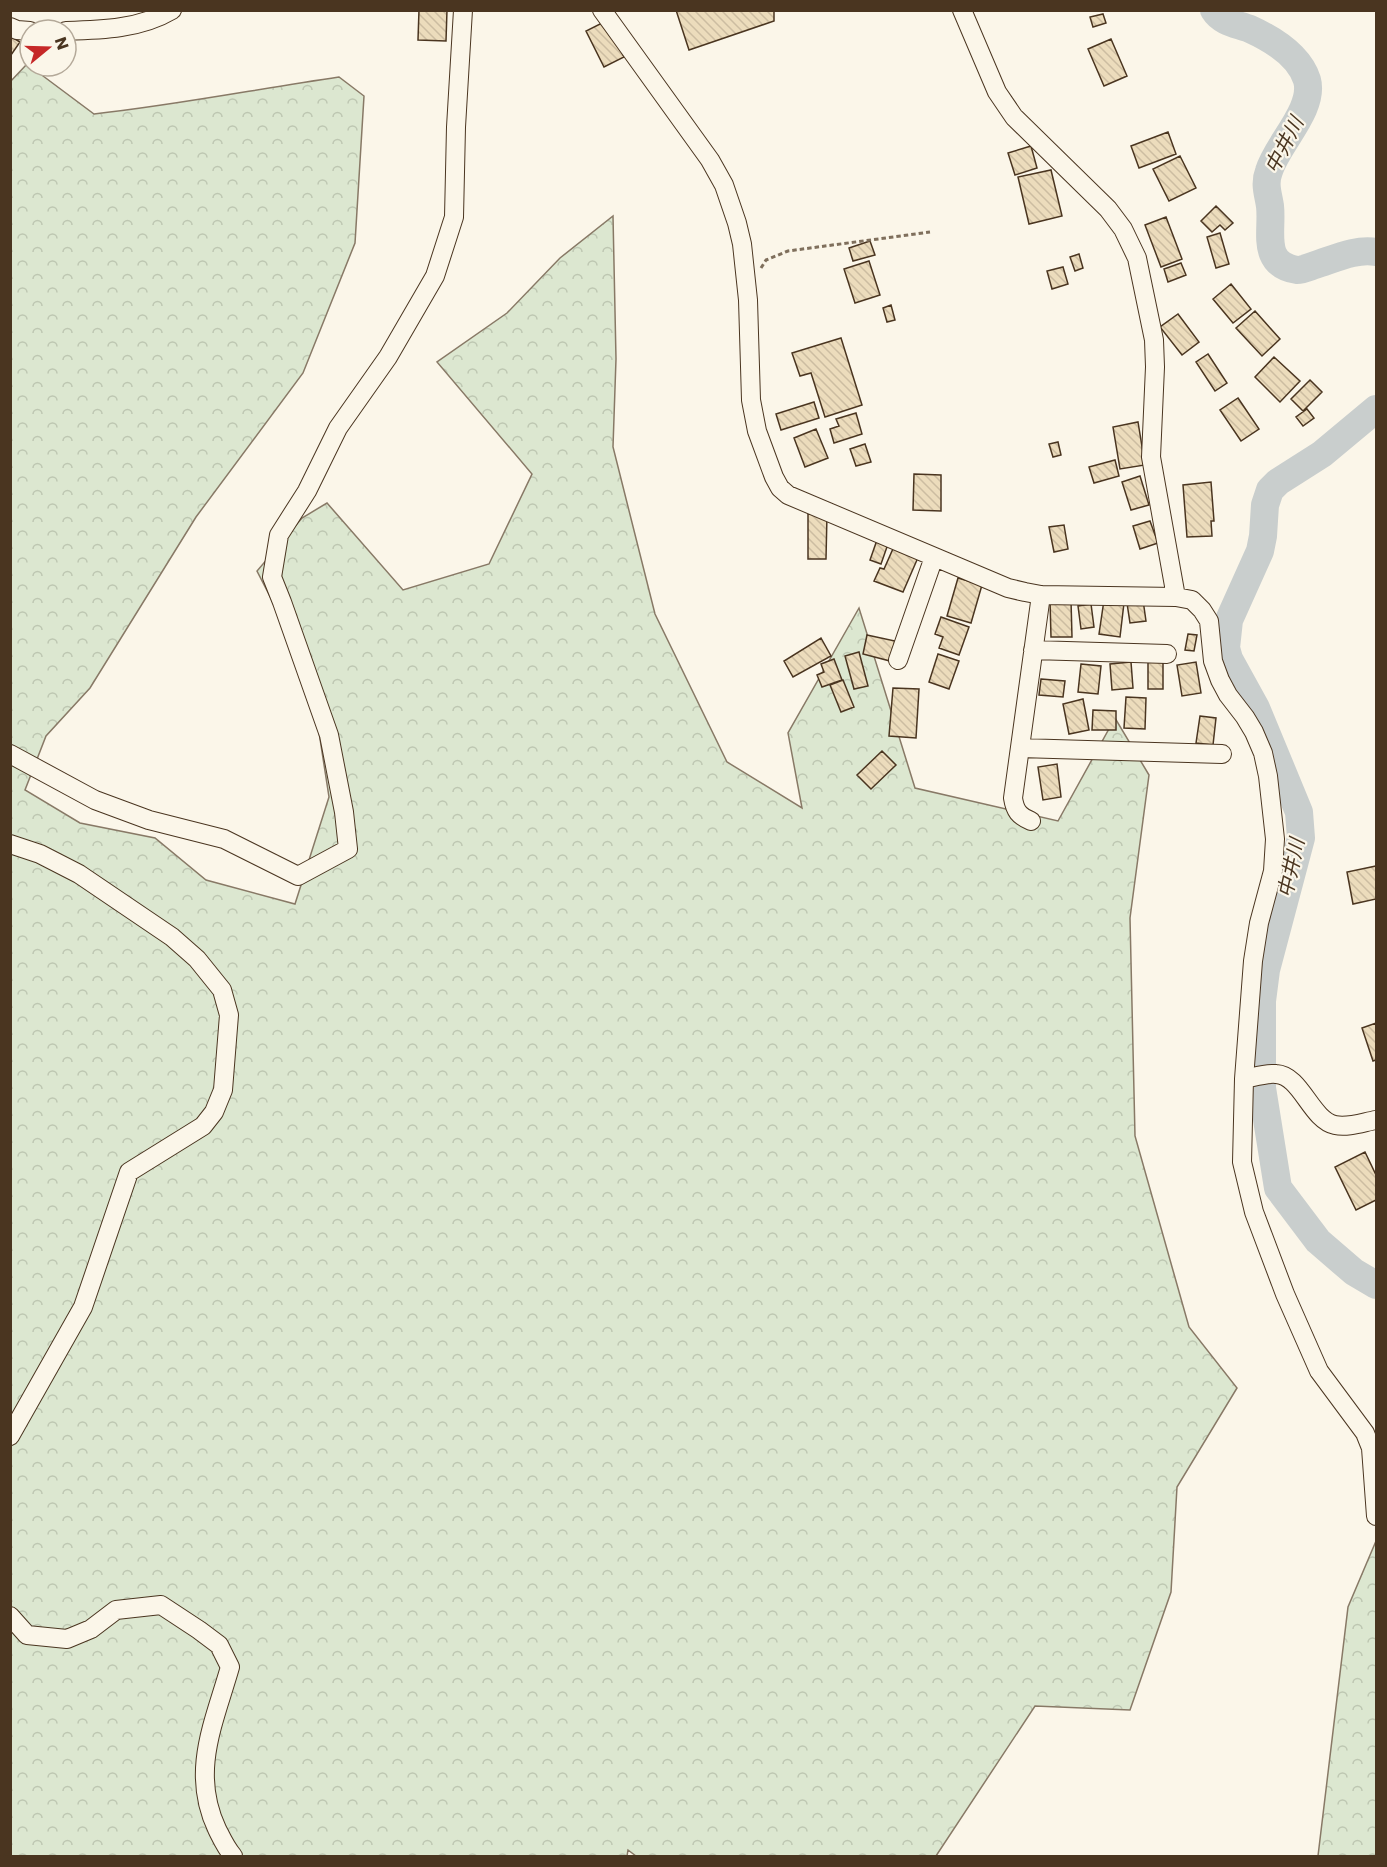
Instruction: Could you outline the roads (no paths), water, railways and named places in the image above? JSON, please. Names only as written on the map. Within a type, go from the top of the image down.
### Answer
[{"type":"street","points":[[78,31],[115,29],[162,16],[172,10]]},
{"type":"street","points":[[10,754],[95,800],[149,820],[224,839],[298,876],[348,849],[344,812],[329,735],[272,578],[279,535],[307,491],[338,428],[388,357],[435,276],[454,217],[456,127],[463,10]]},
{"type":"street","points":[[602,10],[710,160],[724,185],[738,223],[742,244],[748,300],[751,400],[757,431],[780,488],[788,495],[1008,588],[1041,595],[1176,597],[1192,600],[1209,621],[1213,661],[1220,680],[1254,732],[1263,753],[1275,839],[1273,871],[1259,923],[1253,961],[1242,1162],[1254,1212],[1285,1294],[1319,1371],[1365,1433],[1371,1448],[1377,1516]]},
{"type":"street","points":[[962,10],[997,92],[1014,117],[1108,209],[1123,229],[1137,258],[1154,340],[1151,457],[1176,597]]},
{"type":"street","points":[[898,660],[934,557]]},
{"type":"street","points":[[1031,821],[1020,816],[1014,808],[1014,798],[1041,595]]},
{"type":"street","points":[[1034,650],[1167,654]]},
{"type":"street","points":[[1020,748],[1222,754]]},
{"type":"street","points":[[10,844],[40,854],[79,874],[172,937],[197,959],[222,990],[229,1015],[223,1090],[214,1112],[203,1126],[129,1172],[83,1307],[10,1436]]},
{"type":"street","points":[[1248,1078],[1277,1074],[1286,1077],[1326,1122],[1336,1125],[1377,1119]]},
{"type":"street","points":[[10,1616],[27,1635],[66,1639],[91,1629],[116,1610],[161,1605],[219,1645],[230,1667],[207,1746],[203,1776],[209,1812],[226,1849],[233,1857]]},
{"type":"waterway","name":"中井川","points":[[1214,10],[1226,20],[1250,29],[1284,49],[1298,63],[1307,80],[1306,103],[1273,161],[1267,180],[1273,254],[1285,267],[1299,270],[1353,253],[1376,252]]},
{"type":"waterway","name":"中井川","points":[[1376,409],[1322,454],[1278,482],[1270,490],[1265,505],[1260,551],[1229,620],[1226,648],[1229,659],[1256,708],[1299,812],[1301,838],[1266,970],[1262,1001],[1262,1088],[1278,1188],[1318,1241],[1354,1272],[1376,1285]]}]
